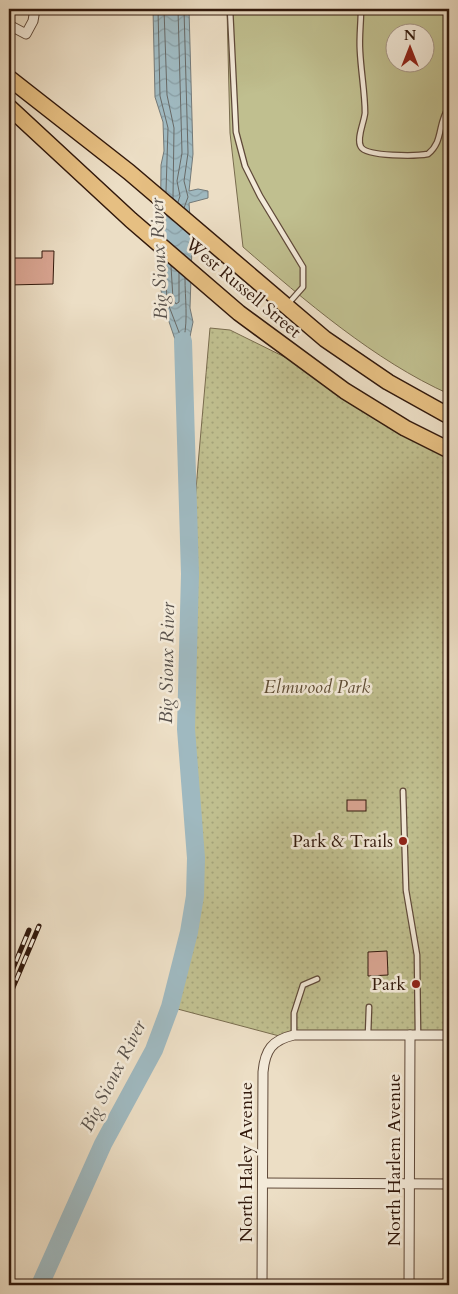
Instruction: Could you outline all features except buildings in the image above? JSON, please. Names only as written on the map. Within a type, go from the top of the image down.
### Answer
[{"type":"highway","name":"West Russell Street","points":[[9,78],[129,172],[286,307],[357,362],[417,400],[449,416]]},
{"type":"highway","name":"West Russell Street","points":[[9,107],[131,220],[239,313],[345,392],[405,428],[449,450]]},
{"type":"street","points":[[9,25],[26,34],[31,27],[35,9]]},
{"type":"street","points":[[294,1035],[449,1035]]},
{"type":"street","name":"North Haley Avenue","points":[[262,1285],[263,1072],[268,1050],[274,1042],[294,1035]]},
{"type":"street","name":"North Harlem Avenue","points":[[409,1285],[414,1035]]},
{"type":"street","points":[[263,1183],[449,1184]]},
{"type":"lane","points":[[230,9],[236,132],[245,166],[260,196],[303,267],[303,287],[286,307]]},
{"type":"lane","points":[[361,9],[360,50],[365,108],[364,124],[359,139],[361,147],[366,152],[374,154],[390,153],[405,156],[428,154],[438,144],[442,117],[449,107]]},
{"type":"lane","points":[[403,791],[406,890],[417,954],[414,1035]]},
{"type":"lane","points":[[294,1035],[294,1012],[303,985],[317,979]]},
{"type":"lane","points":[[368,1035],[369,1007]]},
{"type":"green space","points":[[227,9],[449,9],[449,394],[394,365],[367,347],[315,308],[243,247],[230,133]]},
{"type":"green space","name":"Elmwood Park","points":[[210,328],[230,330],[321,375],[449,449],[449,1036],[283,1037],[170,1007],[191,924],[197,870],[195,818],[186,712],[187,641],[195,507]]},
{"type":"water","points":[[153,9],[189,9],[193,154],[189,191],[198,189],[208,191],[208,198],[189,203],[192,247],[190,308],[193,322],[184,366],[162,301],[160,276],[161,165],[164,151],[163,122],[155,97]]},
{"type":"waterway","name":"Big Sioux River","points":[[40,1285],[103,1144],[154,1050],[170,1007],[189,932],[195,896],[196,858],[186,729],[190,574],[183,341]]},
{"type":"railway","points":[[9,997],[39,926]]},
{"type":"railway","points":[[9,978],[29,930]]},
{"type":"place","name":"Park & Trails","points":[[403,841]]},
{"type":"place","name":"Park","points":[[416,984]]}]
